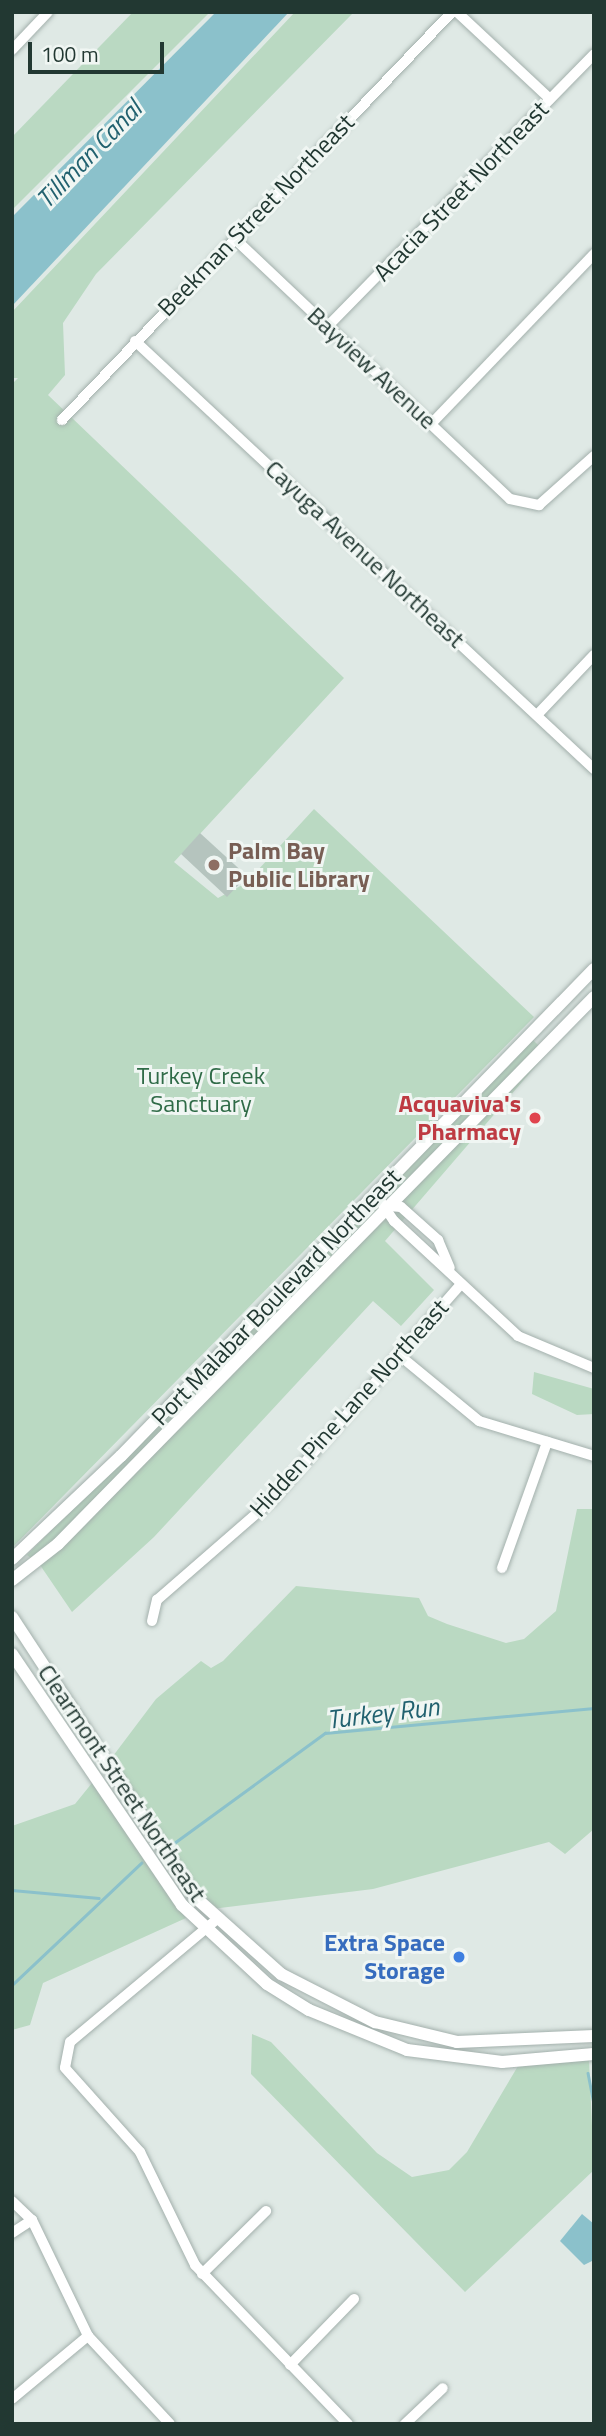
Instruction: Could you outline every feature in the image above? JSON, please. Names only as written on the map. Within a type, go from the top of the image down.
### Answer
[{"type":"street","points":[[12,50],[48,12]]},
{"type":"street","name":"Beekman Street Northeast","points":[[62,420],[452,12]]},
{"type":"street","points":[[457,12],[550,99]]},
{"type":"street","name":"Acacia Street Northeast","points":[[327,327],[594,54]]},
{"type":"street","name":"Bayview Avenue","points":[[234,238],[510,499],[539,505],[594,456]]},
{"type":"street","points":[[432,423],[594,254]]},
{"type":"street","name":"Cayuga Avenue Northeast","points":[[135,341],[594,769]]},
{"type":"street","points":[[537,715],[594,655]]},
{"type":"street","name":"Port Malabar Boulevard Northeast","points":[[12,1559],[56,1522],[594,970]]},
{"type":"street","name":"Port Malabar Boulevard Northeast","points":[[12,1580],[58,1544],[594,996]]},
{"type":"street","points":[[375,1193],[389,1206],[394,1221],[434,1261],[450,1268]]},
{"type":"street","points":[[389,1206],[401,1207],[442,1245],[450,1268],[461,1284],[517,1336],[594,1368]]},
{"type":"street","name":"Hidden Pine Lane Northeast","points":[[152,1621],[157,1600],[272,1500],[461,1284]]},
{"type":"street","points":[[399,1355],[479,1421],[594,1455]]},
{"type":"street","points":[[502,1568],[547,1442]]},
{"type":"street","name":"Clearmont Street Northeast","points":[[12,1617],[173,1867],[216,1920],[317,1997],[375,2022],[494,2044],[594,2036]]},
{"type":"street","name":"Clearmont Street Northeast","points":[[12,1654],[159,1876],[203,1931],[309,2010],[407,2049],[502,2062],[594,2054]]},
{"type":"street","points":[[216,1920],[77,2036],[63,2057],[71,2081],[140,2152],[202,2274],[348,2424]]},
{"type":"street","points":[[12,2200],[32,2220],[88,2336],[170,2424]]},
{"type":"street","points":[[202,2274],[265,2211]]},
{"type":"street","points":[[12,2233],[32,2220]]},
{"type":"street","points":[[290,2365],[354,2299]]},
{"type":"street","points":[[12,2399],[88,2336]]},
{"type":"street","points":[[405,2424],[443,2388]]},
{"type":"green space","points":[[133,12],[210,12],[12,210],[12,137]]},
{"type":"green space","name":"Turkey Creek Sanctuary","points":[[295,12],[354,12],[96,274],[63,323],[65,375],[48,395],[344,678],[174,862],[218,898],[246,883],[314,809],[534,1017],[12,1548],[12,384],[18,378],[12,378],[12,312]]},
{"type":"green space","points":[[533,1040],[539,1046],[55,1540],[31,1558],[27,1555]]},
{"type":"green space","points":[[547,1053],[385,1241],[434,1290],[401,1326],[373,1301],[154,1537],[72,1612],[40,1565]]},
{"type":"green space","points":[[534,1372],[594,1389],[594,1414],[577,1415],[532,1394]]},
{"type":"green space","points":[[577,1509],[594,1509],[594,1829],[565,1854],[549,1842],[373,1889],[212,1909],[110,1760],[156,1699],[201,1661],[211,1668],[223,1661],[296,1586],[419,1598],[428,1616],[447,1624],[506,1643],[524,1639],[556,1611]]},
{"type":"green space","points":[[92,1783],[186,1918],[43,1983],[30,2025],[12,2030],[12,1826],[75,1804]]},
{"type":"green space","points":[[252,2034],[271,2042],[377,2153],[412,2177],[449,2170],[467,2152],[518,2066],[589,2060],[594,2170],[465,2292],[251,2074]]},
{"type":"water","name":"Tillman Canal","points":[[216,12],[289,12],[12,306],[12,217]]},
{"type":"water","points":[[582,2214],[594,2224],[594,2260],[584,2265],[560,2241]]},
{"type":"building","name":"Palm Bay Public Library","points":[[200,833],[247,876],[227,897],[181,854]]},
{"type":"waterway","name":"Turkey Run","points":[[170,1846],[325,1733],[594,1708]]},
{"type":"waterway","name":"Turkey Run","points":[[12,1985],[141,1863]]},
{"type":"waterway","points":[[12,1890],[99,1898]]},
{"type":"waterway","points":[[588,2073],[594,2105]]},
{"type":"place","name":"Palm Bay Public Library","points":[[214,865]]},
{"type":"place","name":"Acquaviva's Pharmacy","points":[[535,1118]]},
{"type":"place","name":"Extra Space Storage","points":[[459,1957]]}]
